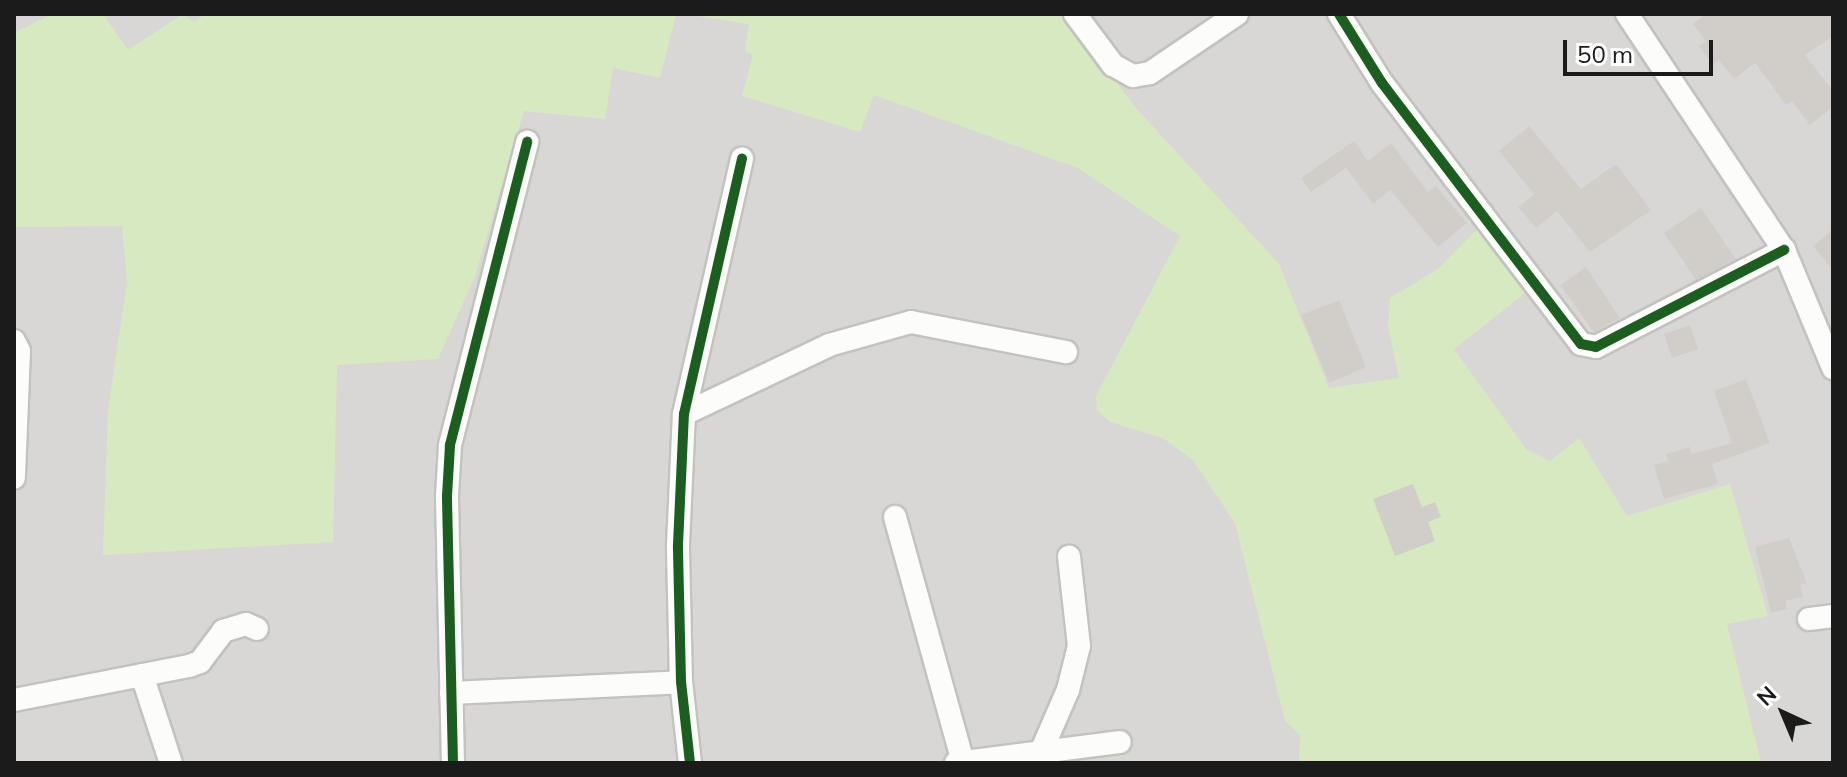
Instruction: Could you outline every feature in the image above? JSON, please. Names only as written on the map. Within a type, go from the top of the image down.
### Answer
[{"type":"street","points":[[1075,14],[1113,65],[1133,76],[1150,73],[1237,14]]},
{"type":"street","points":[[1339,14],[1382,83],[1581,344],[1596,347],[1784,250]]},
{"type":"street","points":[[1627,14],[1784,250],[1833,368]]},
{"type":"street","points":[[453,763],[450,445],[527,142]]},
{"type":"street","points":[[690,763],[681,682],[678,545],[684,414],[742,158]]},
{"type":"street","points":[[684,414],[829,345],[911,322],[1066,352]]},
{"type":"street","points":[[14,341],[19,351],[14,478]]},
{"type":"street","points":[[895,517],[959,762],[1120,742]]},
{"type":"street","points":[[1041,752],[1068,690],[1079,646],[1078,597],[1069,557]]},
{"type":"street","points":[[1809,619],[1833,616]]},
{"type":"street","points":[[14,700],[200,662],[232,626],[246,624],[257,629]]},
{"type":"street","points":[[142,675],[171,763]]},
{"type":"street","points":[[451,693],[681,682]]},
{"type":"shaded area","points":[[14,14],[1833,14],[1833,763],[14,763]]},
{"type":"green space","points":[[52,14],[103,14],[128,50],[183,14],[194,22],[205,14],[676,14],[660,78],[613,68],[605,119],[524,111],[475,276],[438,359],[337,365],[333,542],[103,555],[108,410],[127,282],[122,226],[14,227],[14,33]]},
{"type":"green space","points":[[685,14],[1065,14],[1135,107],[1279,264],[1329,388],[1399,378],[1388,327],[1390,298],[1438,269],[1479,227],[1533,287],[1454,349],[1526,449],[1550,461],[1579,438],[1627,516],[1730,484],[1768,616],[1727,624],[1761,763],[1299,763],[1300,735],[1285,721],[1235,523],[1193,460],[1163,438],[1110,422],[1097,410],[1096,396],[1180,236],[1078,168],[874,95],[860,132],[742,96],[753,55],[745,51],[749,24]]},
{"type":"building","points":[[1706,14],[1833,14],[1833,36],[1805,55],[1833,91],[1833,107],[1810,125],[1792,101],[1786,105],[1755,63],[1734,79],[1719,60],[1713,65],[1699,46],[1706,41],[1693,24]]},
{"type":"building","points":[[1529,126],[1581,189],[1616,164],[1651,210],[1590,252],[1557,211],[1536,228],[1518,207],[1534,194],[1499,151]]},
{"type":"building","points":[[1354,141],[1368,161],[1391,143],[1428,192],[1436,186],[1467,223],[1438,247],[1390,190],[1373,204],[1346,168],[1311,192],[1301,178]]},
{"type":"building","points":[[1701,208],[1736,259],[1696,280],[1664,233]]},
{"type":"building","points":[[1833,229],[1833,270],[1813,246]]},
{"type":"building","points":[[1586,267],[1620,318],[1594,332],[1560,285]]},
{"type":"building","points":[[1339,300],[1366,367],[1329,383],[1301,315]]},
{"type":"building","points":[[1690,325],[1698,349],[1672,358],[1664,334]]},
{"type":"building","points":[[1746,379],[1770,443],[1712,464],[1718,484],[1664,499],[1654,465],[1668,461],[1666,454],[1690,447],[1691,454],[1732,443],[1714,391]]},
{"type":"building","points":[[1413,484],[1422,507],[1435,502],[1441,517],[1428,522],[1435,541],[1395,556],[1373,499]]},
{"type":"building","points":[[1789,538],[1807,583],[1800,585],[1803,597],[1785,601],[1787,609],[1771,613],[1755,547]]},
{"type":"cycle path","points":[[1339,14],[1382,83],[1581,344],[1596,347],[1784,250]]},
{"type":"cycle path","points":[[453,763],[447,496],[450,445],[527,142]]},
{"type":"cycle path","points":[[690,763],[681,682],[678,545],[684,414],[742,158]]}]
